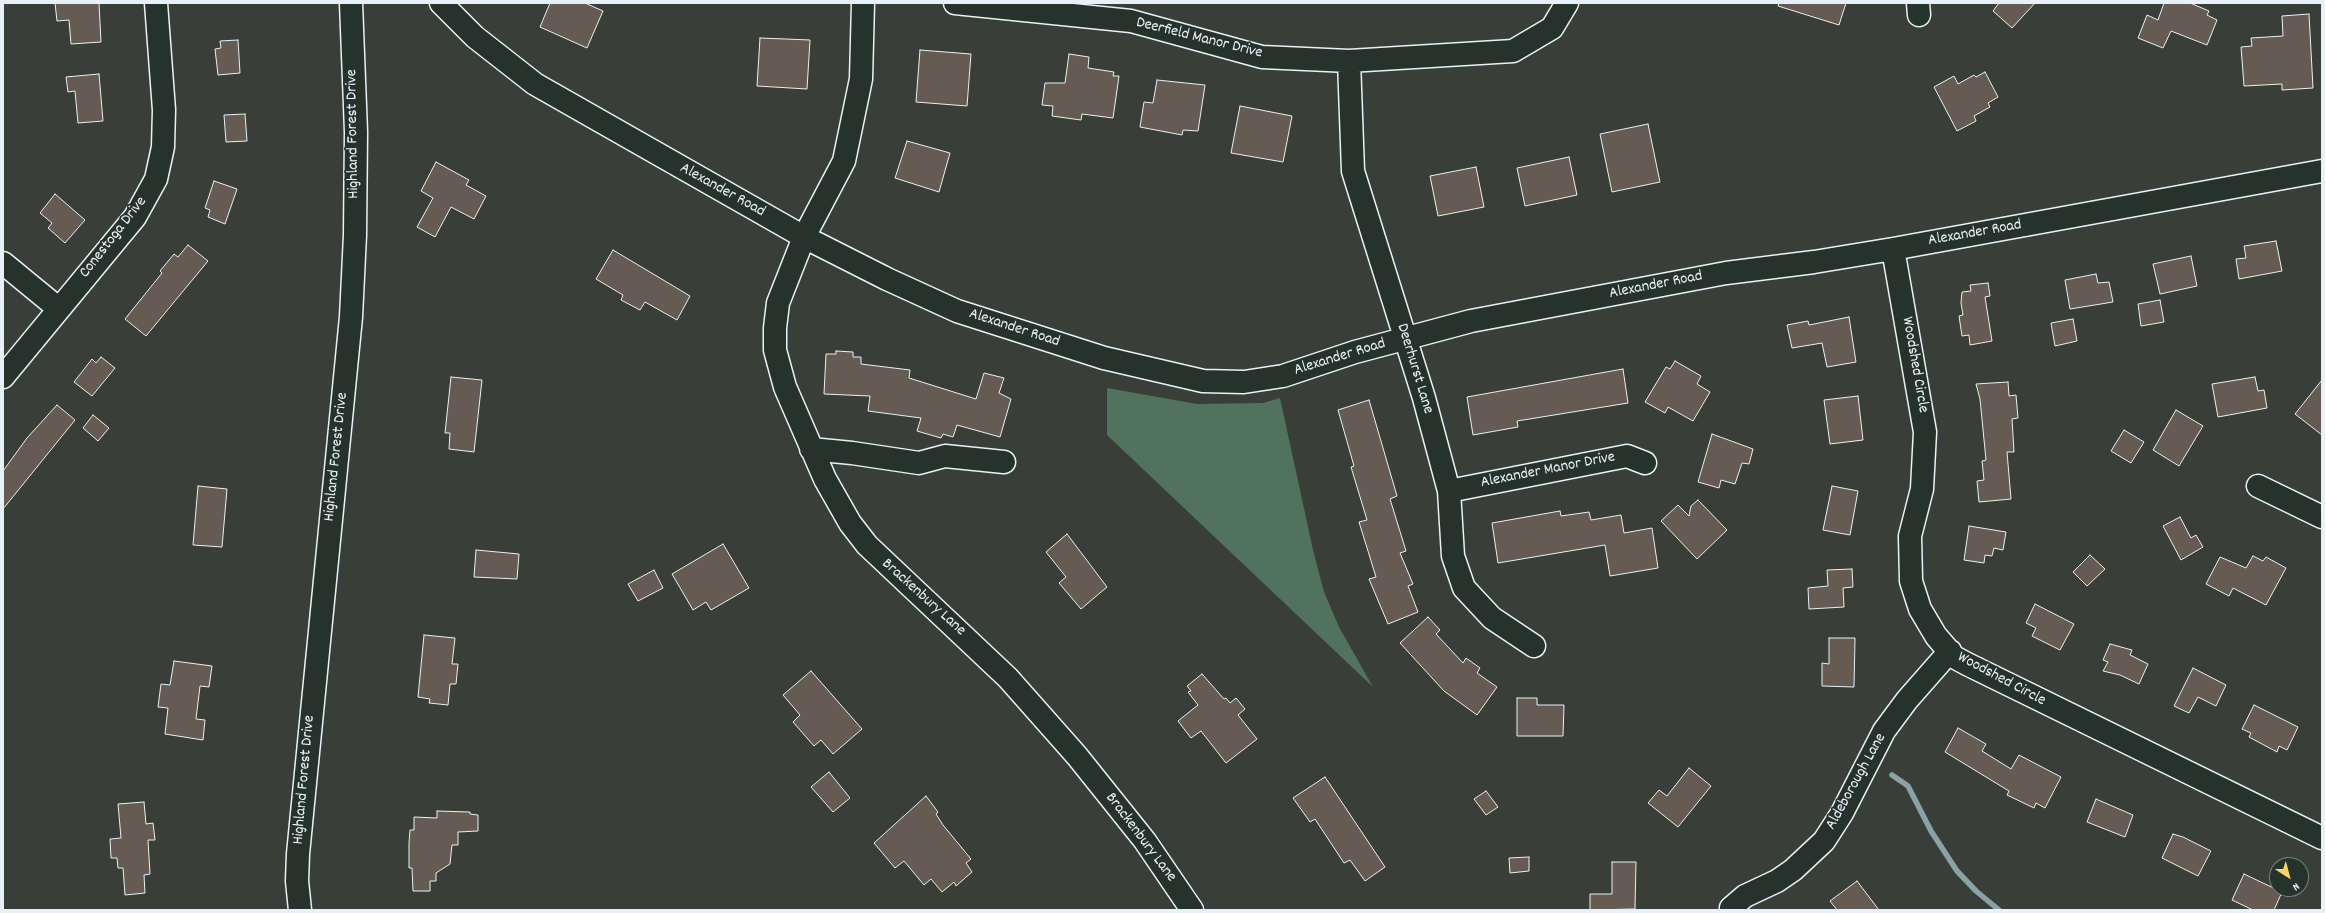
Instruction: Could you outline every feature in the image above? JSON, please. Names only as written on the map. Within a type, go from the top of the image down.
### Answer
[{"type":"street","name":"Conestoga Drive","points":[[3,377],[135,217],[156,179],[163,147],[164,110],[156,3]]},
{"type":"street","name":"Highland Forest Drive","points":[[300,910],[297,881],[298,854],[351,317],[355,235],[356,132],[351,3]]},
{"type":"street","name":"Alexander Road","points":[[440,3],[475,37],[535,84],[804,236],[887,279],[957,311],[1104,358],[1203,381],[1244,382],[1283,376],[1405,338],[1472,321],[1726,273],[1814,262],[1893,249],[2322,171]]},
{"type":"street","name":"Brackenbury Lane","points":[[863,3],[862,79],[844,161],[804,236],[778,303],[775,343],[785,387],[811,450],[839,505],[866,545],[1008,678],[1077,756],[1144,840],[1192,910]]},
{"type":"street","name":"Deerfield Manor Drive","points":[[956,3],[1131,21],[1262,57],[1349,60],[1513,51],[1552,28],[1566,3]]},
{"type":"street","name":"Deerhurst Lane","points":[[1349,60],[1353,171],[1424,398],[1449,491],[1453,556],[1464,588],[1492,618],[1534,646]]},
{"type":"street","name":"Woodshed Circle","points":[[1893,249],[1925,432],[1922,489],[1910,536],[1911,580],[1920,609],[1936,636],[1950,651],[1966,664],[2054,709],[2322,838]]},
{"type":"street","points":[[3,263],[59,309]]},
{"type":"street","points":[[811,450],[852,453],[919,463],[945,456],[1004,462]]},
{"type":"street","name":"Alexander Manor Drive","points":[[1449,491],[1627,456],[1645,463]]},
{"type":"street","points":[[2258,486],[2322,517]]},
{"type":"street","name":"Aldeborough Lane","points":[[1731,910],[1731,908],[1745,896],[1777,881],[1793,870],[1824,841],[1842,813],[1884,731],[1907,700],[1950,651]]},
{"type":"green space","points":[[1107,388],[1197,404],[1263,403],[1280,398],[1313,550],[1324,592],[1339,627],[1373,687],[1107,435]]},
{"type":"building","points":[[55,3],[99,3],[101,42],[71,44],[69,20],[57,21]]},
{"type":"building","points":[[550,3],[585,3],[603,11],[587,48],[540,27]]},
{"type":"building","points":[[1779,3],[1846,3],[1839,25],[1778,6]]},
{"type":"building","points":[[1999,3],[2035,3],[2012,28],[1993,11]]},
{"type":"building","points":[[2164,3],[2190,3],[2209,11],[2207,15],[2217,20],[2207,45],[2171,31],[2163,48],[2138,38],[2147,15],[2158,20]]},
{"type":"building","points":[[2309,14],[2313,88],[2282,90],[2282,84],[2244,86],[2241,47],[2252,46],[2251,38],[2283,36],[2282,16]]},
{"type":"building","points":[[760,38],[810,40],[807,89],[757,86]]},
{"type":"building","points":[[238,40],[240,73],[218,75],[215,49],[221,48],[220,41]]},
{"type":"building","points":[[920,50],[971,54],[967,106],[916,102]]},
{"type":"building","points":[[1069,54],[1089,57],[1088,68],[1114,72],[1113,76],[1119,76],[1113,118],[1082,114],[1081,120],[1052,116],[1053,106],[1042,105],[1045,83],[1065,83]]},
{"type":"building","points":[[1985,72],[1998,97],[1988,103],[1990,107],[1974,116],[1976,121],[1957,131],[1934,87],[1954,76],[1958,84],[1974,75],[1976,77]]},
{"type":"building","points":[[99,74],[103,121],[78,123],[75,91],[68,92],[66,77]]},
{"type":"building","points":[[1157,80],[1205,85],[1198,131],[1183,130],[1182,135],[1140,127],[1144,102],[1153,103]]},
{"type":"building","points":[[1240,106],[1292,116],[1283,162],[1231,153]]},
{"type":"building","points":[[245,114],[247,141],[226,142],[224,115]]},
{"type":"building","points":[[1648,124],[1660,182],[1612,192],[1600,134]]},
{"type":"building","points":[[907,141],[950,153],[939,192],[895,178]]},
{"type":"building","points":[[1569,157],[1577,195],[1525,206],[1517,168]]},
{"type":"building","points":[[436,162],[469,180],[466,185],[486,196],[474,219],[451,207],[435,237],[417,227],[433,198],[421,191]]},
{"type":"building","points":[[1476,167],[1484,207],[1438,216],[1430,176]]},
{"type":"building","points":[[214,181],[237,189],[225,224],[208,217],[210,210],[205,208]]},
{"type":"building","points":[[55,194],[85,220],[65,243],[48,228],[52,223],[40,213]]},
{"type":"building","points":[[2276,241],[2282,271],[2239,279],[2236,259],[2246,258],[2244,246]]},
{"type":"building","points":[[188,245],[208,261],[146,336],[125,319],[162,273],[160,271],[174,254],[178,257]]},
{"type":"building","points":[[613,250],[690,296],[677,320],[645,302],[640,310],[621,300],[623,295],[596,279]]},
{"type":"building","points":[[2191,256],[2197,286],[2160,294],[2153,264]]},
{"type":"building","points":[[2096,274],[2098,283],[2109,282],[2113,302],[2070,309],[2065,280]]},
{"type":"building","points":[[1988,283],[1990,296],[1985,297],[1992,341],[1970,345],[1969,335],[1962,336],[1959,316],[1963,315],[1961,303],[1962,292],[1971,291],[1970,285]]},
{"type":"building","points":[[2160,300],[2164,322],[2141,326],[2138,304]]},
{"type":"building","points":[[1849,317],[1856,362],[1827,367],[1822,343],[1792,348],[1787,325],[1808,321],[1809,325]]},
{"type":"building","points":[[2073,319],[2077,341],[2055,346],[2051,323]]},
{"type":"building","points":[[836,351],[853,352],[853,357],[861,357],[861,364],[910,370],[909,378],[976,399],[984,373],[1004,378],[999,393],[1011,399],[1000,437],[957,425],[953,437],[943,434],[941,438],[917,431],[921,418],[868,411],[870,396],[824,394],[826,354],[836,354]]},
{"type":"building","points":[[101,357],[115,368],[92,396],[74,382],[92,359],[96,363]]},
{"type":"building","points":[[1675,361],[1701,376],[1697,384],[1710,392],[1693,421],[1668,407],[1665,413],[1645,402],[1666,367],[1670,369]]},
{"type":"building","points":[[1623,369],[1628,403],[1517,421],[1518,427],[1473,435],[1467,397]]},
{"type":"building","points":[[451,377],[482,380],[474,452],[449,449],[450,433],[445,433]]},
{"type":"building","points":[[2255,377],[2258,391],[2264,390],[2267,408],[2218,417],[2212,384]]},
{"type":"building","points":[[2322,380],[2322,435],[2295,414]]},
{"type":"building","points":[[2008,382],[2009,396],[2016,395],[2018,418],[2012,419],[2014,452],[2007,452],[2011,499],[1979,502],[1977,481],[1984,480],[1982,461],[1986,460],[1980,399],[1976,384]]},
{"type":"building","points":[[1858,396],[1863,440],[1830,444],[1824,400]]},
{"type":"building","points":[[1369,400],[1397,496],[1390,499],[1406,551],[1400,553],[1413,584],[1408,586],[1418,612],[1388,624],[1369,579],[1376,577],[1359,522],[1367,520],[1351,467],[1354,466],[1338,410]]},
{"type":"building","points":[[57,405],[75,420],[3,509],[3,471],[27,438]]},
{"type":"building","points":[[2176,410],[2203,426],[2179,466],[2153,450]]},
{"type":"building","points":[[93,415],[109,428],[98,441],[83,428]]},
{"type":"building","points":[[2124,430],[2144,442],[2131,463],[2111,451]]},
{"type":"building","points":[[1712,434],[1753,449],[1749,464],[1742,463],[1735,484],[1721,480],[1719,488],[1698,482]]},
{"type":"building","points":[[198,486],[227,489],[222,547],[193,545]]},
{"type":"building","points":[[1832,486],[1858,491],[1850,535],[1823,530]]},
{"type":"building","points":[[1698,500],[1727,530],[1697,559],[1661,521],[1678,505],[1689,516],[1691,506]]},
{"type":"building","points":[[1560,511],[1561,516],[1589,512],[1591,520],[1621,515],[1624,533],[1652,528],[1658,568],[1610,576],[1605,545],[1498,563],[1492,523]]},
{"type":"building","points":[[2180,517],[2191,538],[2196,535],[2203,547],[2181,560],[2163,526]]},
{"type":"building","points":[[1969,526],[2006,532],[2003,550],[1994,548],[1992,556],[1985,555],[1984,563],[1964,560]]},
{"type":"building","points":[[1067,534],[1107,587],[1081,609],[1059,583],[1066,577],[1046,552]]},
{"type":"building","points":[[723,544],[749,588],[711,610],[706,602],[693,610],[672,574]]},
{"type":"building","points":[[476,550],[519,554],[517,579],[474,577]]},
{"type":"building","points":[[2090,555],[2105,569],[2087,586],[2073,572]]},
{"type":"building","points":[[2253,556],[2263,561],[2266,557],[2286,568],[2266,605],[2233,588],[2229,596],[2206,584],[2220,557],[2246,568]]},
{"type":"building","points":[[1852,569],[1853,587],[1843,588],[1844,607],[1809,609],[1808,588],[1828,586],[1827,570]]},
{"type":"building","points":[[654,570],[663,588],[638,601],[628,584]]},
{"type":"building","points":[[2035,604],[2074,624],[2060,650],[2032,636],[2036,628],[2026,623]]},
{"type":"building","points":[[1428,617],[1440,630],[1436,634],[1463,663],[1466,658],[1480,668],[1477,673],[1497,687],[1477,715],[1444,691],[1400,643]]},
{"type":"building","points":[[424,635],[455,638],[452,664],[458,664],[456,684],[450,684],[448,705],[429,703],[430,699],[418,697]]},
{"type":"building","points":[[1829,638],[1855,638],[1854,687],[1822,686],[1822,663],[1829,664]]},
{"type":"building","points":[[2110,644],[2132,650],[2130,655],[2148,664],[2139,684],[2120,675],[2103,671],[2108,662],[2103,660]]},
{"type":"building","points":[[174,661],[212,666],[209,687],[200,686],[196,719],[205,720],[203,740],[165,734],[168,708],[158,707],[161,684],[170,685]]},
{"type":"building","points":[[2193,668],[2226,685],[2216,706],[2198,697],[2189,713],[2174,706]]},
{"type":"building","points":[[811,671],[862,729],[833,754],[821,740],[814,746],[793,722],[800,715],[783,695]]},
{"type":"building","points":[[1202,674],[1224,699],[1226,698],[1230,703],[1236,698],[1245,709],[1238,715],[1257,739],[1226,763],[1201,731],[1191,738],[1178,721],[1198,705],[1188,692],[1191,691],[1187,686]]},
{"type":"building","points":[[1517,698],[1537,698],[1537,705],[1564,705],[1563,736],[1517,736]]},
{"type":"building","points":[[2254,705],[2298,727],[2287,750],[2279,746],[2277,752],[2249,737],[2251,733],[2242,729]]},
{"type":"building","points":[[1958,728],[1986,744],[1982,751],[2011,769],[2019,755],[2061,777],[2045,808],[2036,803],[2034,808],[2007,795],[2009,791],[1945,752]]},
{"type":"building","points":[[1689,768],[1711,786],[1678,827],[1648,803],[1659,790],[1667,796]]},
{"type":"building","points":[[829,772],[850,798],[833,812],[811,787]]},
{"type":"building","points":[[1325,777],[1385,867],[1365,881],[1350,860],[1344,863],[1315,819],[1310,822],[1293,798]]},
{"type":"building","points":[[1486,791],[1498,807],[1486,815],[1474,799]]},
{"type":"building","points":[[926,796],[938,812],[936,814],[943,825],[971,859],[966,863],[972,872],[956,886],[954,882],[942,892],[931,879],[924,885],[904,861],[895,868],[874,843]]},
{"type":"building","points":[[2096,799],[2133,815],[2125,837],[2087,822]]},
{"type":"building","points":[[144,802],[146,824],[153,823],[155,840],[148,840],[150,874],[144,875],[145,893],[125,895],[123,868],[118,868],[117,858],[111,858],[110,839],[121,838],[118,804]]},
{"type":"building","points":[[437,811],[470,812],[470,814],[478,815],[478,831],[458,832],[458,845],[452,845],[450,864],[436,873],[436,881],[430,881],[430,891],[413,891],[412,868],[409,868],[410,830],[414,830],[414,817],[437,818]]},
{"type":"building","points":[[2173,834],[2183,837],[2211,851],[2198,876],[2162,858]]},
{"type":"building","points":[[1529,857],[1529,871],[1510,873],[1509,858]]},
{"type":"building","points":[[1612,862],[1636,862],[1635,909],[1590,910],[1590,894],[1612,894]]},
{"type":"building","points":[[2244,874],[2269,886],[2269,897],[2280,897],[2274,910],[2253,910],[2232,900]]},
{"type":"building","points":[[1857,881],[1879,910],[1837,910],[1830,901]]},
{"type":"waterway","points":[[1892,775],[1908,786],[1931,831],[1957,871],[1976,891],[1999,910]]}]
